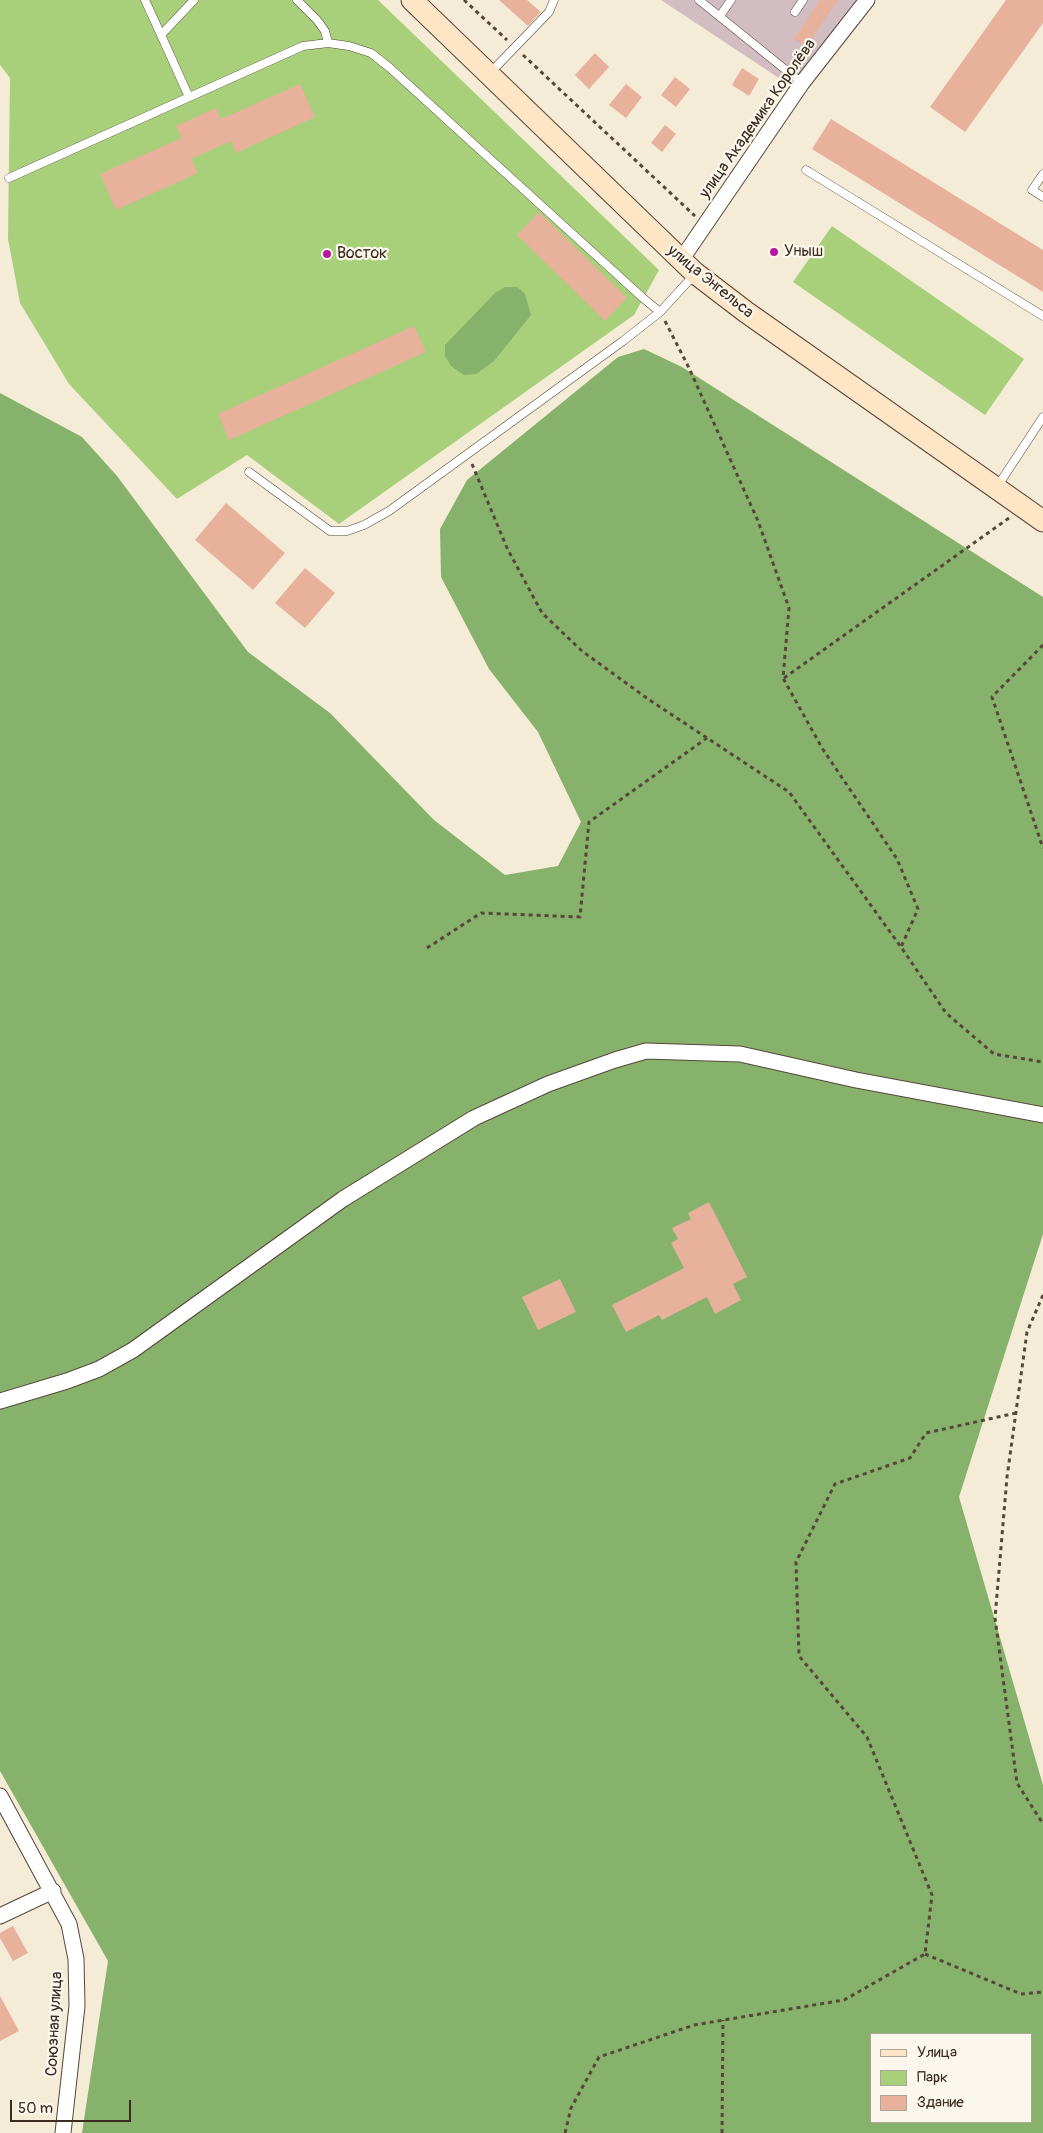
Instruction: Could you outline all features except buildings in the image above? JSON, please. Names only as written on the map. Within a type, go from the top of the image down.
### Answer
[{"type":"main road","name":"улица Энгельса","points":[[412,0],[688,267],[762,324],[1043,522]]},
{"type":"street","name":"улица Академика Королёва","points":[[688,267],[704,225],[802,83],[867,0]]},
{"type":"street","points":[[0,1401],[67,1381],[108,1364],[140,1345],[343,1199],[474,1118],[548,1084],[646,1051],[740,1054],[856,1080],[1043,1115]]},
{"type":"street","name":"Союзная улица","points":[[0,1796],[53,1891],[69,1924],[76,1959],[77,2006],[63,2133]]},
{"type":"street","points":[[0,1916],[53,1891]]},
{"type":"lane","points":[[145,0],[189,97]]},
{"type":"lane","points":[[161,35],[194,0]]},
{"type":"lane","points":[[297,0],[325,31],[328,43]]},
{"type":"lane","points":[[489,74],[549,12],[554,0]]},
{"type":"lane","points":[[700,0],[802,83]]},
{"type":"lane","points":[[720,16],[731,0]]},
{"type":"lane","points":[[795,12],[803,0]]},
{"type":"lane","points":[[9,178],[303,46],[328,43],[349,46],[371,52],[390,68],[660,312]]},
{"type":"lane","points":[[806,170],[1043,316]]},
{"type":"lane","points":[[1043,174],[1032,190],[1043,197]]},
{"type":"lane","points":[[249,472],[330,531],[347,531],[364,525],[389,511],[624,341],[660,312],[688,267]]},
{"type":"lane","points":[[996,488],[1043,417]]},
{"type":"path","points":[[464,0],[704,225]]},
{"type":"path","points":[[660,312],[689,368],[758,521],[789,608],[783,678],[822,748],[897,860],[918,909],[902,947]]},
{"type":"path","points":[[468,454],[507,548],[542,613],[582,651],[648,699],[789,792],[902,947],[946,1014],[994,1054],[1043,1062]]},
{"type":"path","points":[[783,678],[1024,508]]},
{"type":"path","points":[[1043,645],[992,697],[1043,848]]},
{"type":"path","points":[[427,948],[482,913],[580,917],[589,822],[707,738]]},
{"type":"path","points":[[1043,1295],[1027,1332],[1007,1477],[995,1618],[1017,1783],[1043,1824]]},
{"type":"path","points":[[925,1954],[932,1896],[867,1737],[799,1656],[796,1562],[835,1484],[910,1458],[926,1433],[1016,1413]]},
{"type":"path","points":[[925,1954],[1021,1994],[1043,1992]]},
{"type":"path","points":[[565,2133],[572,2108],[599,2057],[694,2025],[844,2000],[925,1954]]},
{"type":"path","points":[[722,2133],[723,2020]]},
{"type":"shaded area","points":[[661,0],[858,0],[791,86]]},
{"type":"green space","name":"Восток","points":[[0,0],[378,0],[659,270],[634,315],[339,524],[247,455],[177,499],[69,384],[20,303],[8,239],[10,78],[0,65]]},
{"type":"green space","points":[[832,226],[1024,359],[985,415],[793,282]]},
{"type":"green space","points":[[505,287],[517,287],[525,294],[531,315],[494,361],[476,374],[464,375],[451,366],[445,356],[445,345],[495,293]]},
{"type":"green space","points":[[644,349],[682,367],[1043,597],[1043,1234],[959,1497],[1043,1785],[1043,2133],[82,2133],[108,1961],[0,1771],[0,393],[82,437],[117,476],[248,652],[330,713],[434,820],[505,875],[558,866],[581,822],[538,732],[489,669],[441,577],[440,529],[467,480],[618,357]]},
{"type":"place","name":"Уныш","points":[[774,252]]},
{"type":"place","name":"Восток","points":[[327,254]]}]
